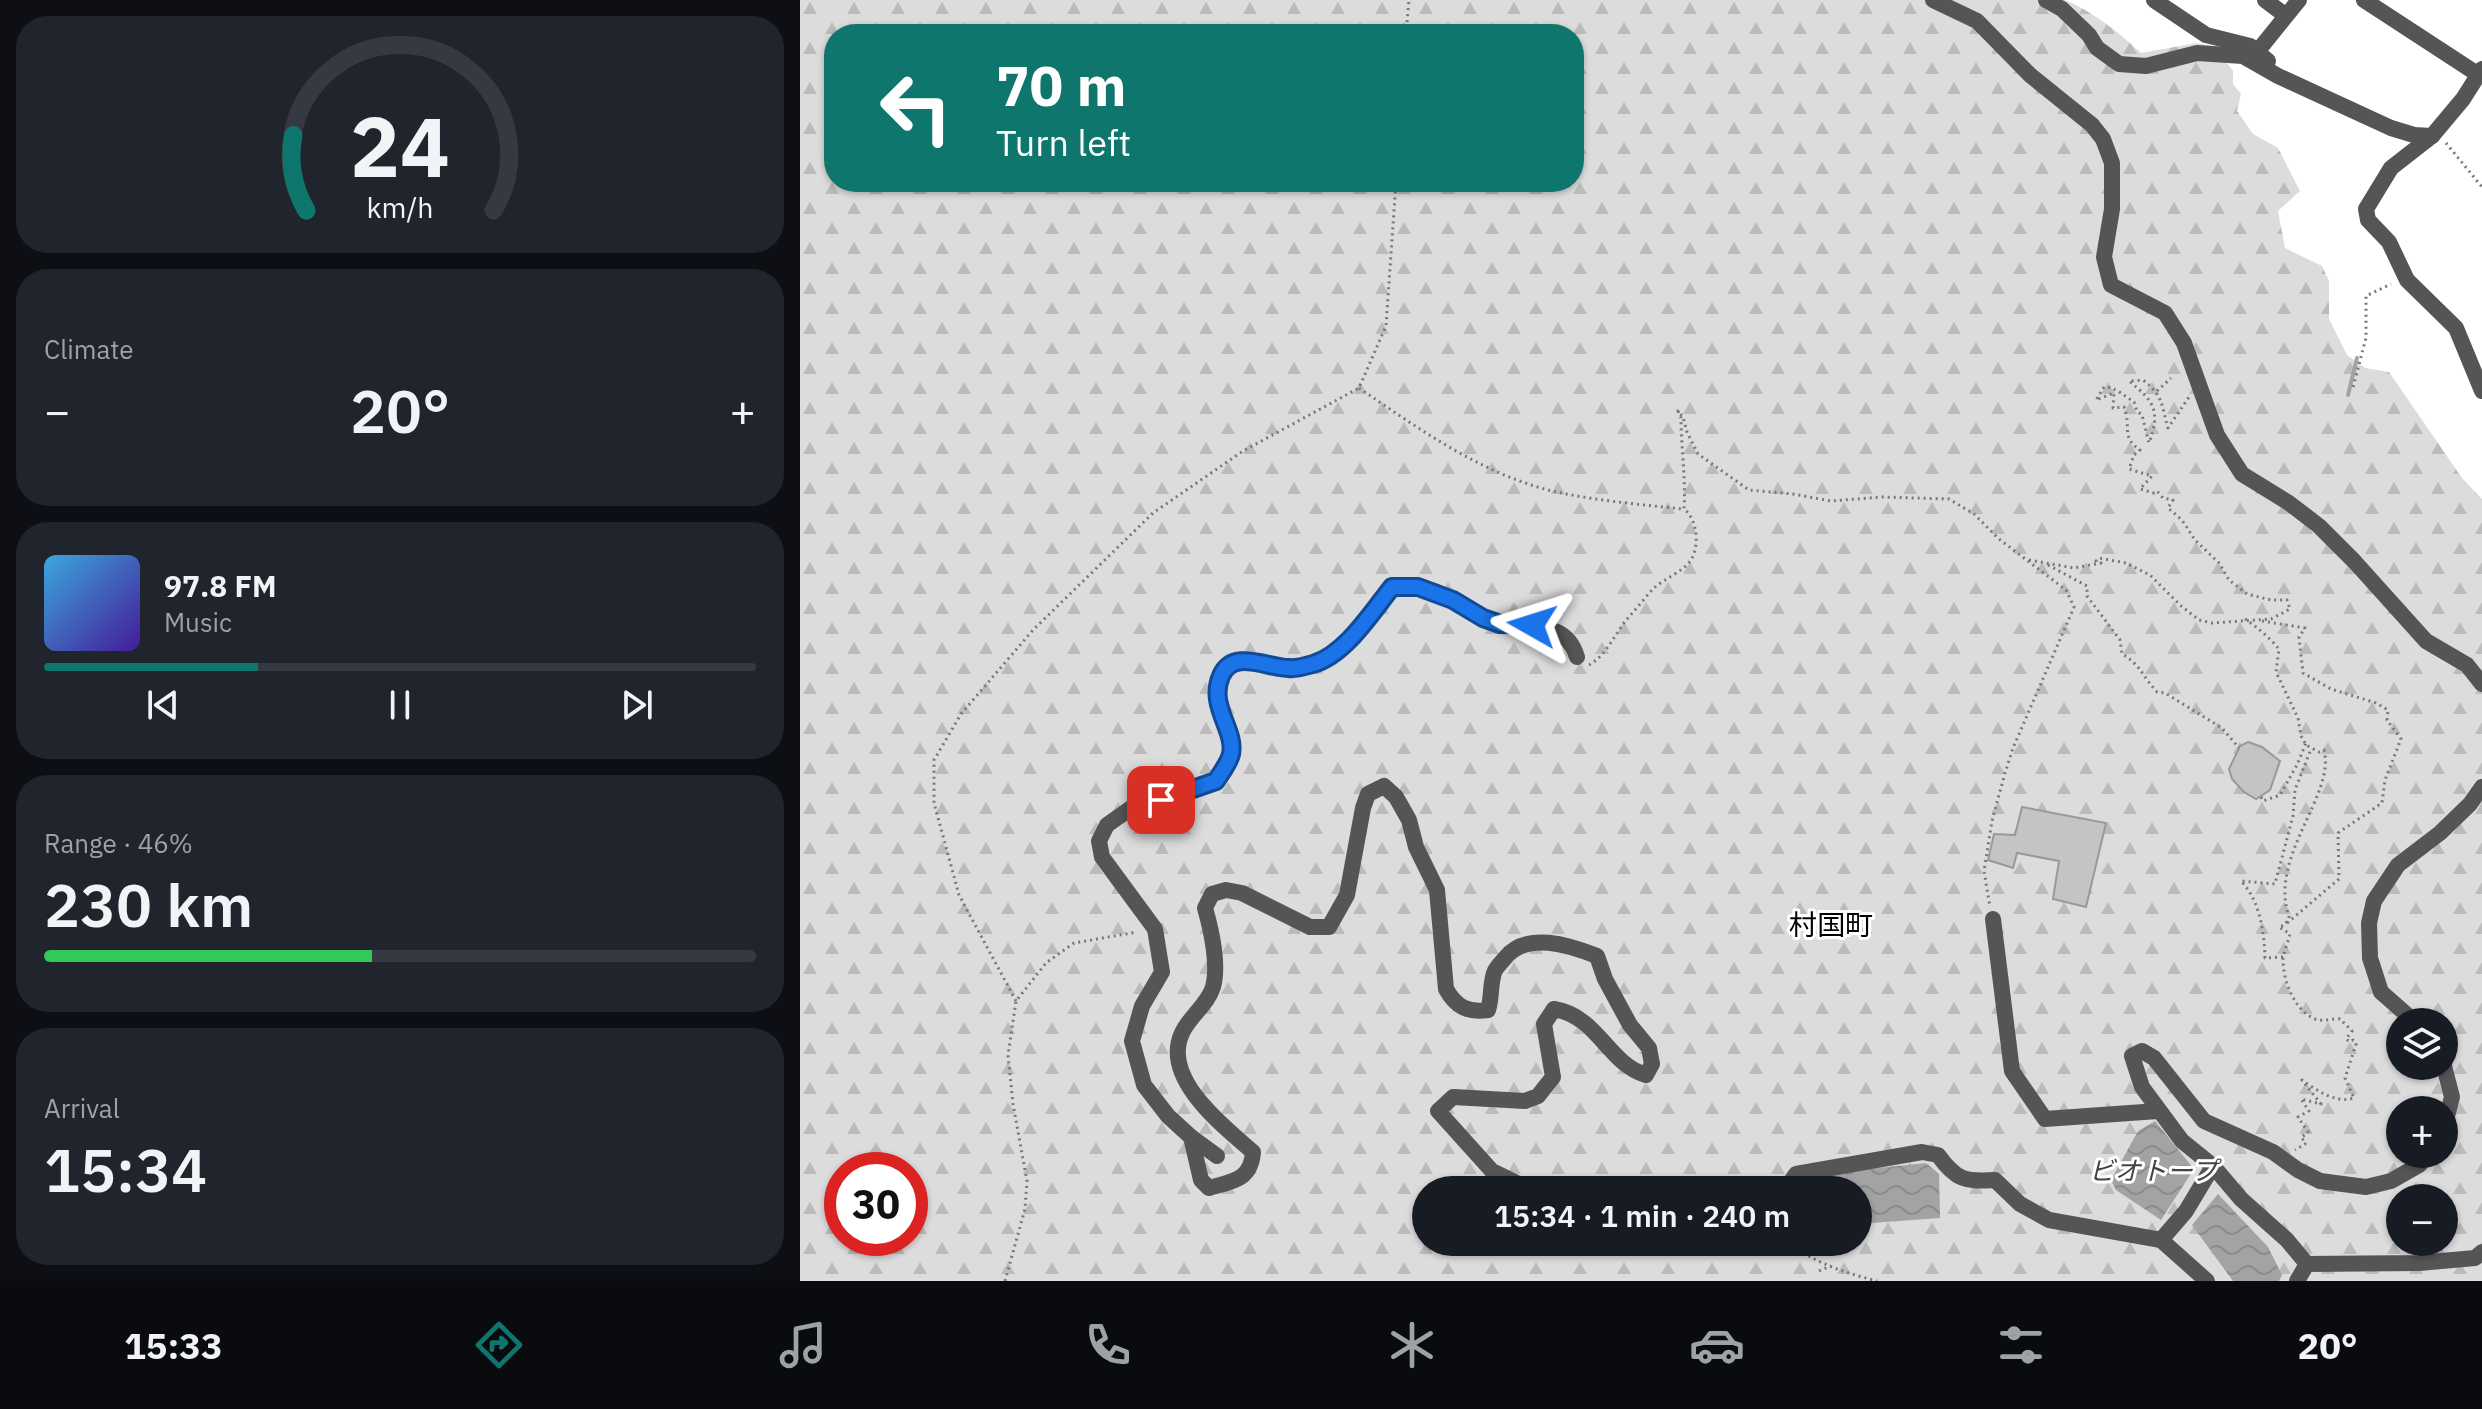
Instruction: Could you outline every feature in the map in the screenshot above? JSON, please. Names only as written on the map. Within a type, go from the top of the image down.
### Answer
[{"type":"street","points":[[1933,0],[1977,21],[2030,75],[2092,125],[2103,139],[2112,163],[2112,209],[2104,257],[2111,285],[2165,313],[2172,320],[2184,343],[2217,435],[2242,474],[2319,526],[2426,641],[2467,665],[2482,684]]},
{"type":"street","points":[[2046,0],[2062,9],[2089,35],[2097,48],[2119,64],[2146,66],[2197,53],[2243,56],[2401,132],[2434,133]]},
{"type":"street","points":[[2154,0],[2206,35],[2250,46],[2270,62],[2273,73]]},
{"type":"street","points":[[2265,0],[2285,15]]},
{"type":"street","points":[[2257,52],[2299,0]]},
{"type":"street","points":[[2364,0],[2480,72],[2463,99],[2434,133],[2391,168],[2366,209],[2368,220],[2389,242],[2405,277],[2456,328],[2482,391]]},
{"type":"street","points":[[1217,1156],[1168,1116],[1144,1085],[1132,1041],[1142,1006],[1162,972],[1155,929],[1102,857],[1099,841],[1107,825],[1131,808],[1216,781],[1231,756],[1232,740],[1220,713],[1218,692],[1221,676],[1230,665],[1244,660],[1289,668],[1316,664],[1347,641],[1392,587],[1418,587],[1453,600],[1500,624],[1532,625],[1560,633],[1570,641],[1577,657]]},
{"type":"street","points":[[1191,1137],[1201,1180],[1209,1188],[1240,1179],[1252,1166],[1253,1152],[1208,1111],[1184,1079],[1176,1055],[1182,1033],[1213,988],[1213,938],[1205,908],[1212,894],[1226,890],[1242,893],[1310,927],[1329,927],[1347,895],[1368,794],[1384,786],[1396,797],[1409,820],[1416,847],[1437,890],[1446,989],[1454,1003],[1473,1012],[1488,1010],[1494,971],[1510,952],[1520,945],[1564,943],[1597,956],[1605,979],[1630,1025],[1649,1048],[1652,1064],[1646,1075],[1630,1070],[1594,1029],[1568,1011],[1554,1009],[1544,1024],[1553,1077],[1538,1096],[1525,1101],[1453,1097],[1438,1111],[1492,1171],[1502,1176]]},
{"type":"street","points":[[2399,1008],[2381,992],[2370,958],[2369,923],[2374,901],[2398,865],[2440,833],[2470,804],[2482,787]]},
{"type":"street","points":[[1993,919],[2012,1071],[2045,1119],[2158,1111]]},
{"type":"street","points":[[2307,1264],[2287,1240],[2241,1199],[2213,1166],[2182,1141],[2142,1087],[2132,1056],[2142,1051],[2154,1058],[2204,1121],[2256,1143],[2320,1181],[2366,1187],[2391,1181],[2414,1168]]},
{"type":"street","points":[[1795,1176],[1922,1152],[1938,1155],[1947,1168],[1969,1182],[1995,1180],[2020,1204],[2049,1220],[2161,1240],[2207,1281]]},
{"type":"street","points":[[2161,1240],[2186,1211],[2213,1166]]},
{"type":"street","points":[[2307,1264],[2419,1263],[2475,1258],[2482,1252]]},
{"type":"street","points":[[2297,1281],[2307,1264]]},
{"type":"path","points":[[1407,24],[1409,0]]},
{"type":"path","points":[[2434,133],[2482,187]]},
{"type":"path","points":[[1016,1001],[959,895],[934,803],[934,760],[961,714],[1033,630],[1153,513],[1243,451],[1359,388],[1386,326],[1395,192]]},
{"type":"path","points":[[2353,387],[2366,338],[2366,296],[2405,277]]},
{"type":"path","points":[[2025,559],[2074,568],[2101,563],[2096,561],[2099,558],[2126,563],[2150,575],[2199,620],[2212,623],[2271,619],[2290,609],[2287,600],[2247,594],[2229,580],[2219,563],[2168,508],[2173,500],[2163,498],[2157,491],[2140,489],[2152,476],[2129,469],[2134,455],[2140,450],[2130,442],[2124,407],[2113,408],[2114,393],[2096,400],[2104,387],[2108,387],[2134,402],[2142,415],[2149,443],[2155,417],[2151,399],[2124,376]]},
{"type":"path","points":[[2157,391],[2171,378]]},
{"type":"path","points":[[2129,381],[2143,380],[2157,391],[2165,405],[2168,428],[2190,395]]},
{"type":"path","points":[[1359,388],[1437,442],[1504,475],[1559,492],[1684,509],[1691,514],[1696,542],[1690,561],[1655,587],[1591,665],[1584,665],[1577,657]]},
{"type":"path","points":[[1684,509],[1686,487],[1678,411],[1698,454],[1749,490],[1831,501],[1882,497],[1949,499],[1974,514],[1999,539],[2066,590],[2074,607],[2013,748],[2001,785],[1984,871],[1993,919]]},
{"type":"path","points":[[2025,559],[2046,564],[2087,586],[2087,596],[2120,640],[2122,654],[2135,661],[2144,678],[2157,692],[2165,693],[2222,728],[2239,748]]},
{"type":"path","points":[[2245,619],[2255,624],[2279,649],[2276,672],[2295,710],[2306,743],[2311,749],[2324,750],[2326,757],[2320,785],[2289,863],[2284,902],[2289,917],[2283,926]]},
{"type":"path","points":[[2245,619],[2305,628],[2299,637],[2303,673],[2331,689],[2388,710],[2387,720],[2401,739],[2385,780],[2382,803],[2338,833],[2339,879],[2279,927],[2290,934],[2283,957],[2297,1006],[2313,1018],[2325,1020],[2337,1017],[2351,1028],[2346,1039],[2356,1044],[2345,1078],[2355,1096],[2346,1100],[2322,1094],[2302,1080],[2321,1104],[2301,1099],[2309,1111],[2298,1117],[2308,1132],[2301,1138],[2306,1142],[2281,1157]]},
{"type":"path","points":[[2261,797],[2263,801],[2280,795],[2306,743]]},
{"type":"path","points":[[2283,957],[2265,958],[2253,894],[2241,881],[2275,884],[2293,816],[2295,790],[2311,749]]},
{"type":"path","points":[[1005,1281],[1025,1209],[1027,1181],[1008,1055],[1016,1001],[1046,963],[1074,943],[1155,929]]},
{"type":"path","points":[[1814,1256],[1859,1278],[1877,1281]]},
{"type":"path","points":[[1819,1271],[1831,1266]]},
{"type":"green space","points":[[800,0],[2065,0],[2105,23],[2141,53],[2197,43],[2214,46],[2233,71],[2233,84],[2241,94],[2237,111],[2253,134],[2278,148],[2300,191],[2278,211],[2285,248],[2322,266],[2329,281],[2329,319],[2347,355],[2365,368],[2389,372],[2462,478],[2482,499],[2482,1281],[800,1281]]},
{"type":"water","name":"ビオトープ","points":[[2155,1121],[2194,1169],[2161,1220],[2116,1190],[2111,1180],[2138,1131]]},
{"type":"water","points":[[1926,1163],[1939,1174],[1940,1218],[1872,1223],[1872,1176],[1819,1174]]},
{"type":"water","points":[[2218,1194],[2268,1247],[2282,1275],[2279,1281],[2233,1281],[2192,1225]]},
{"type":"building","points":[[2248,742],[2262,747],[2280,761],[2270,790],[2256,799],[2232,779],[2229,769],[2240,746]]},
{"type":"building","points":[[2022,807],[2106,823],[2086,907],[2053,899],[2059,861],[2017,853],[2013,868],[1988,860],[1994,834],[2015,835]]},
{"type":"waterway","points":[[2348,395],[2357,358]]},
{"type":"district","name":"村国町","points":[[1831,925]]},
{"type":"route","points":[[1161,800],[1216,781],[1231,756],[1232,740],[1220,713],[1218,692],[1221,676],[1230,665],[1244,660],[1289,668],[1316,664],[1362,626],[1392,587],[1418,587],[1453,600],[1500,624],[1532,625]]}]
